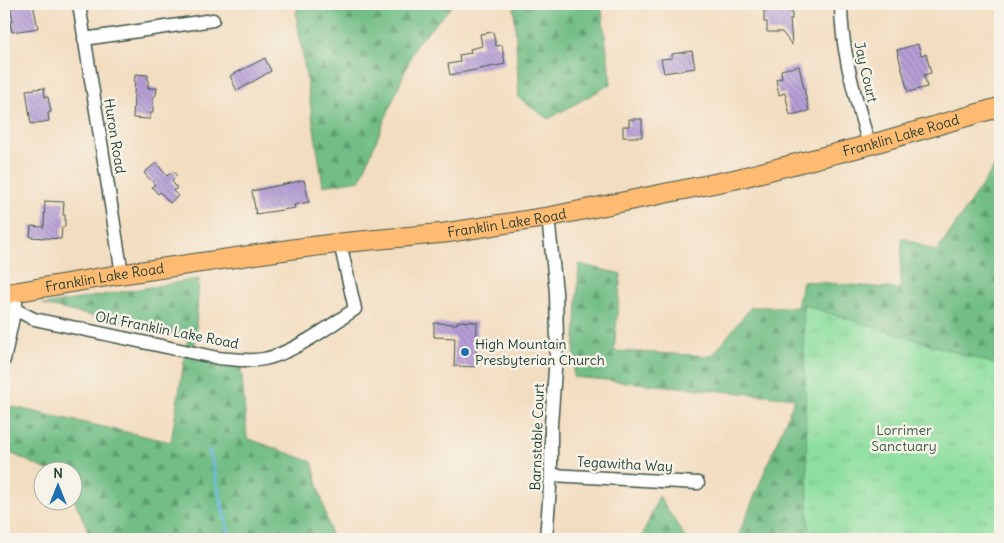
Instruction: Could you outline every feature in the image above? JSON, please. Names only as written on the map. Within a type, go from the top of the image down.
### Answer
[{"type":"main road","name":"Franklin Lake Road","points":[[12,298],[122,274],[340,242],[445,233],[548,217],[736,179],[869,146],[1000,107]]},
{"type":"street","name":"Huron Road","points":[[79,4],[122,274]]},
{"type":"street","name":"Jay Court","points":[[841,4],[841,24],[847,68],[869,146]]},
{"type":"street","points":[[84,38],[213,20]]},
{"type":"street","name":"Barnstable Court","points":[[546,539],[551,474],[551,425],[556,342],[556,292],[548,217]]},
{"type":"street","name":"Old Franklin Lake Road","points":[[12,298],[34,319],[218,358],[248,361],[266,359],[282,353],[323,331],[355,309],[340,242]]},
{"type":"street","points":[[4,360],[12,298]]},
{"type":"street","name":"Tegawitha Way","points":[[551,474],[698,483]]},
{"type":"green space","points":[[300,4],[454,4],[416,44],[360,180],[323,186],[296,12]]},
{"type":"green space","points":[[514,4],[601,4],[611,84],[548,119],[519,98]]},
{"type":"green space","points":[[1000,158],[1000,539],[737,539],[795,398],[573,377],[579,264],[621,274],[614,351],[712,356],[751,307],[797,307],[803,281],[900,289],[902,237],[937,252]]},
{"type":"green space","points":[[199,279],[194,359],[241,366],[247,438],[312,462],[332,539],[79,539],[88,530],[79,510],[82,510],[82,460],[32,460],[32,463],[4,450],[4,405],[171,442],[188,337],[43,305]]},
{"type":"green space","name":"Lorrimer Sanctuary","points":[[803,305],[1000,366],[1000,539],[809,539]]},
{"type":"green space","points":[[659,496],[686,539],[641,539]]},
{"type":"building","points":[[10,4],[33,4],[38,28],[12,32],[10,22],[13,21]]},
{"type":"building","points":[[767,4],[792,4],[792,19],[790,19],[792,45],[782,32],[767,32],[767,22],[764,22],[764,10],[767,10]]},
{"type":"building","points":[[493,32],[496,46],[502,45],[505,64],[450,75],[448,64],[460,62],[459,55],[471,53],[470,49],[482,46],[480,34]]},
{"type":"building","points":[[918,44],[921,55],[926,54],[931,73],[924,75],[927,87],[908,92],[897,50]]},
{"type":"building","points":[[692,51],[695,68],[664,73],[661,59],[672,58],[672,54]]},
{"type":"building","points":[[265,58],[271,71],[237,91],[230,76]]},
{"type":"building","points":[[799,66],[809,111],[790,115],[785,93],[779,95],[776,79],[782,78],[781,70]]},
{"type":"building","points":[[135,74],[148,75],[148,88],[157,88],[156,95],[153,98],[153,113],[150,113],[150,119],[133,118]]},
{"type":"building","points":[[44,88],[45,97],[48,97],[51,112],[48,113],[49,121],[31,124],[26,90]]},
{"type":"building","points":[[629,119],[642,119],[642,137],[623,137],[623,126],[629,126]]},
{"type":"building","points":[[156,163],[167,176],[173,171],[177,176],[172,181],[177,188],[173,191],[178,196],[170,203],[160,192],[158,194],[152,187],[155,185],[144,173]]},
{"type":"building","points":[[304,180],[309,202],[294,205],[295,208],[256,214],[252,191]]},
{"type":"building","points":[[45,201],[64,202],[63,215],[65,215],[65,227],[62,227],[61,239],[30,237],[31,226],[44,227]]},
{"type":"building","name":"High Mountain Presbyterian Church","points":[[458,321],[477,322],[476,367],[454,366],[455,338],[434,337],[434,323],[457,324]]},
{"type":"waterway","points":[[209,451],[230,539]]},
{"type":"place","name":"High Mountain Presbyterian Church","points":[[465,352]]}]
